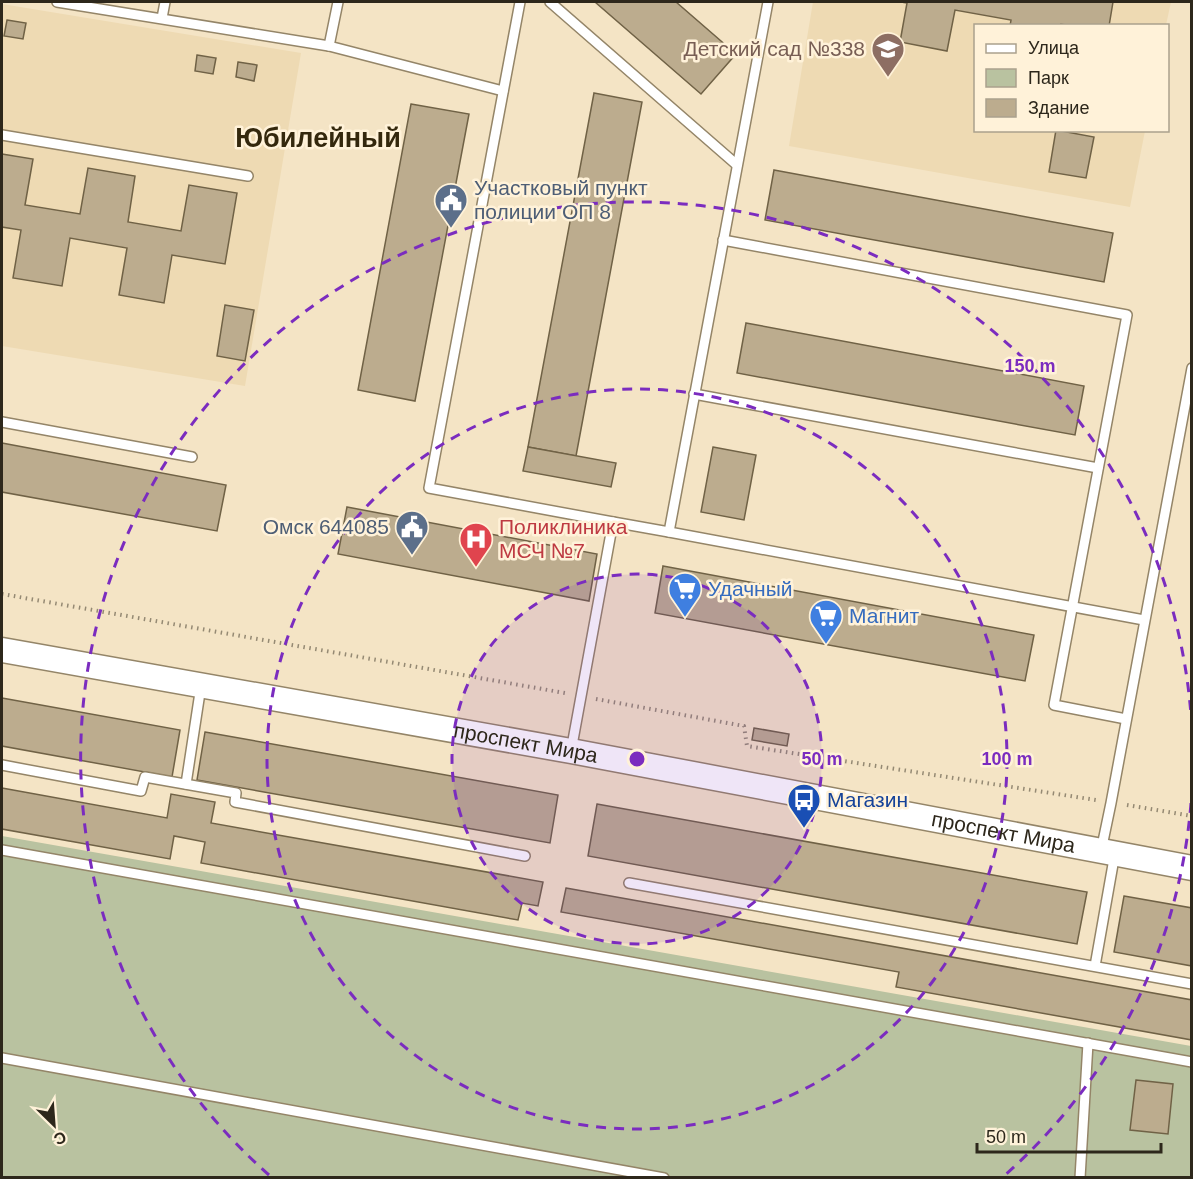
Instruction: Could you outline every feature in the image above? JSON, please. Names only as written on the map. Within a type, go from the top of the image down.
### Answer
[{"type":"street","name":"проспект Мира","points":[[2,650],[571,751],[1191,868]]},
{"type":"lane","points":[[57,2],[329,46],[503,91]]},
{"type":"lane","points":[[162,18],[165,2]]},
{"type":"lane","points":[[329,46],[338,2]]},
{"type":"lane","points":[[520,2],[429,488],[1144,620]]},
{"type":"lane","points":[[550,2],[737,165]]},
{"type":"lane","points":[[669,532],[768,2]]},
{"type":"lane","points":[[2,135],[248,176]]},
{"type":"lane","points":[[723,240],[1127,315],[1054,705],[1126,719]]},
{"type":"lane","points":[[1095,966],[1126,719],[1191,368]]},
{"type":"lane","points":[[694,394],[1098,468]]},
{"type":"lane","points":[[2,422],[192,457]]},
{"type":"lane","points":[[571,751],[613,522]]},
{"type":"lane","points":[[186,784],[201,685]]},
{"type":"lane","points":[[2,765],[141,791],[145,777],[186,784],[236,794],[235,802],[525,856]]},
{"type":"lane","points":[[2,850],[1191,1062]]},
{"type":"lane","points":[[629,883],[1191,984]]},
{"type":"lane","points":[[1080,1178],[1088,1043]]},
{"type":"lane","points":[[2,1058],[664,1178]]},
{"type":"shaded area","name":"Детский сад №338","points":[[813,2],[1171,2],[1166,24],[974,24],[974,132],[1145,132],[1130,207],[789,146]]},
{"type":"shaded area","points":[[2,4],[301,53],[245,386],[2,346]]},
{"type":"green space","points":[[2,836],[1191,1046],[1191,1177],[2,1177]]},
{"type":"building","points":[[595,2],[676,2],[736,54],[701,94]]},
{"type":"building","points":[[901,2],[1113,2],[1109,24],[1010,24],[1011,20],[955,10],[947,51],[900,42],[907,3]]},
{"type":"building","points":[[7,20],[26,23],[23,39],[4,36]]},
{"type":"building","points":[[197,55],[216,58],[213,74],[195,71]]},
{"type":"building","points":[[238,62],[257,65],[254,81],[236,77]]},
{"type":"building","points":[[594,93],[642,102],[576,456],[528,447]]},
{"type":"building","points":[[411,104],[469,114],[415,401],[358,390]]},
{"type":"building","points":[[1056,132],[1094,137],[1086,178],[1049,172]]},
{"type":"building","points":[[2,154],[33,159],[25,205],[80,214],[88,168],[135,176],[128,222],[181,231],[189,185],[237,193],[225,264],[172,255],[164,303],[119,295],[127,248],[70,238],[62,286],[13,278],[21,230],[2,227]]},
{"type":"building","points":[[774,170],[1113,233],[1104,282],[765,220]]},
{"type":"building","points":[[225,305],[254,310],[245,361],[217,356]]},
{"type":"building","points":[[746,323],[1084,386],[1075,435],[737,373]]},
{"type":"building","points":[[2,443],[226,485],[217,531],[2,492]]},
{"type":"building","points":[[528,447],[616,463],[611,487],[523,471]]},
{"type":"building","points":[[713,447],[756,455],[744,520],[701,512]]},
{"type":"building","points":[[347,507],[597,554],[589,601],[338,554]]},
{"type":"building","points":[[663,566],[1034,635],[1025,681],[655,613]]},
{"type":"building","points":[[2,698],[180,730],[172,777],[2,746]]},
{"type":"building","points":[[754,728],[789,734],[787,746],[752,740]]},
{"type":"building","points":[[205,732],[558,795],[550,843],[197,780]]},
{"type":"building","points":[[2,788],[167,818],[171,794],[215,802],[211,823],[543,882],[538,906],[522,903],[518,920],[201,863],[205,842],[174,836],[170,859],[2,829]]},
{"type":"building","points":[[597,804],[1087,892],[1077,944],[588,856]]},
{"type":"building","points":[[566,888],[1192,1000],[1192,1040],[896,987],[899,972],[561,912]]},
{"type":"building","points":[[1124,896],[1192,908],[1192,966],[1114,952]]},
{"type":"building","points":[[1136,1080],[1173,1084],[1168,1134],[1130,1130]]},
{"type":"place","name":"Детский сад №338","points":[[888,78]]},
{"type":"place","name":"Участковый пункт полиции ОП 8","points":[[451,229]]},
{"type":"place","name":"Омск 644085","points":[[412,556]]},
{"type":"place","name":"Поликлиника МСЧ №7","points":[[476,568]]},
{"type":"place","name":"Удачный","points":[[685,618]]},
{"type":"place","name":"Магнит","points":[[826,645]]},
{"type":"place","name":"Магазин","points":[[804,829]]},
{"type":"district","name":"Юбилейный","points":[[318,138]]}]
